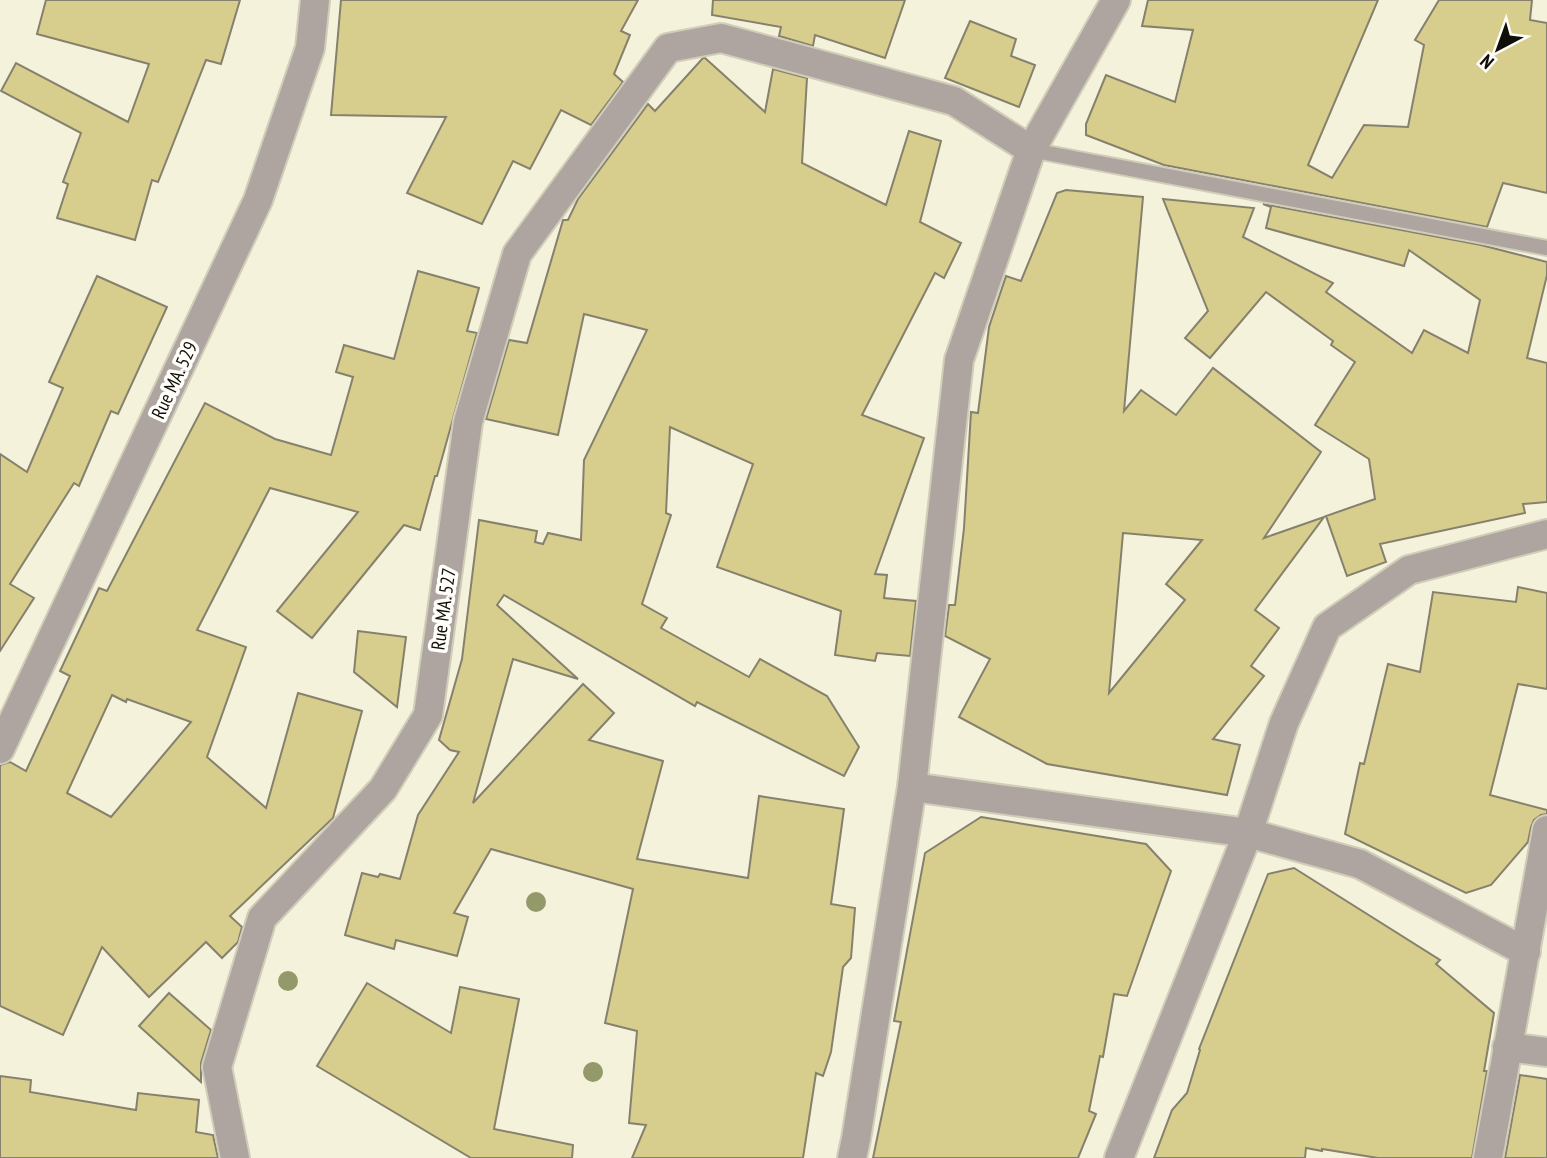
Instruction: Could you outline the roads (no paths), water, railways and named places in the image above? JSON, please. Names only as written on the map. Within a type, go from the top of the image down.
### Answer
[{"type":"street","name":"Rue MA. 529","points":[[0,749],[258,200],[310,48],[316,0]]},
{"type":"street","points":[[852,1158],[912,787],[959,360],[1031,150],[1116,0]]},
{"type":"street","name":"Rue MA. 527","points":[[234,1158],[217,1067],[262,918],[383,789],[428,715],[468,422],[517,254],[668,48],[722,38],[954,101],[1031,150]]},
{"type":"street","points":[[1119,1158],[1248,833],[1284,723],[1327,627],[1409,570],[1547,534]]},
{"type":"street","points":[[912,787],[1248,833],[1360,864],[1526,952]]},
{"type":"street","points":[[1488,1158],[1547,830]]},
{"type":"street","points":[[1507,1047],[1547,1052]]},
{"type":"lane","points":[[1031,150],[1547,248]]}]
